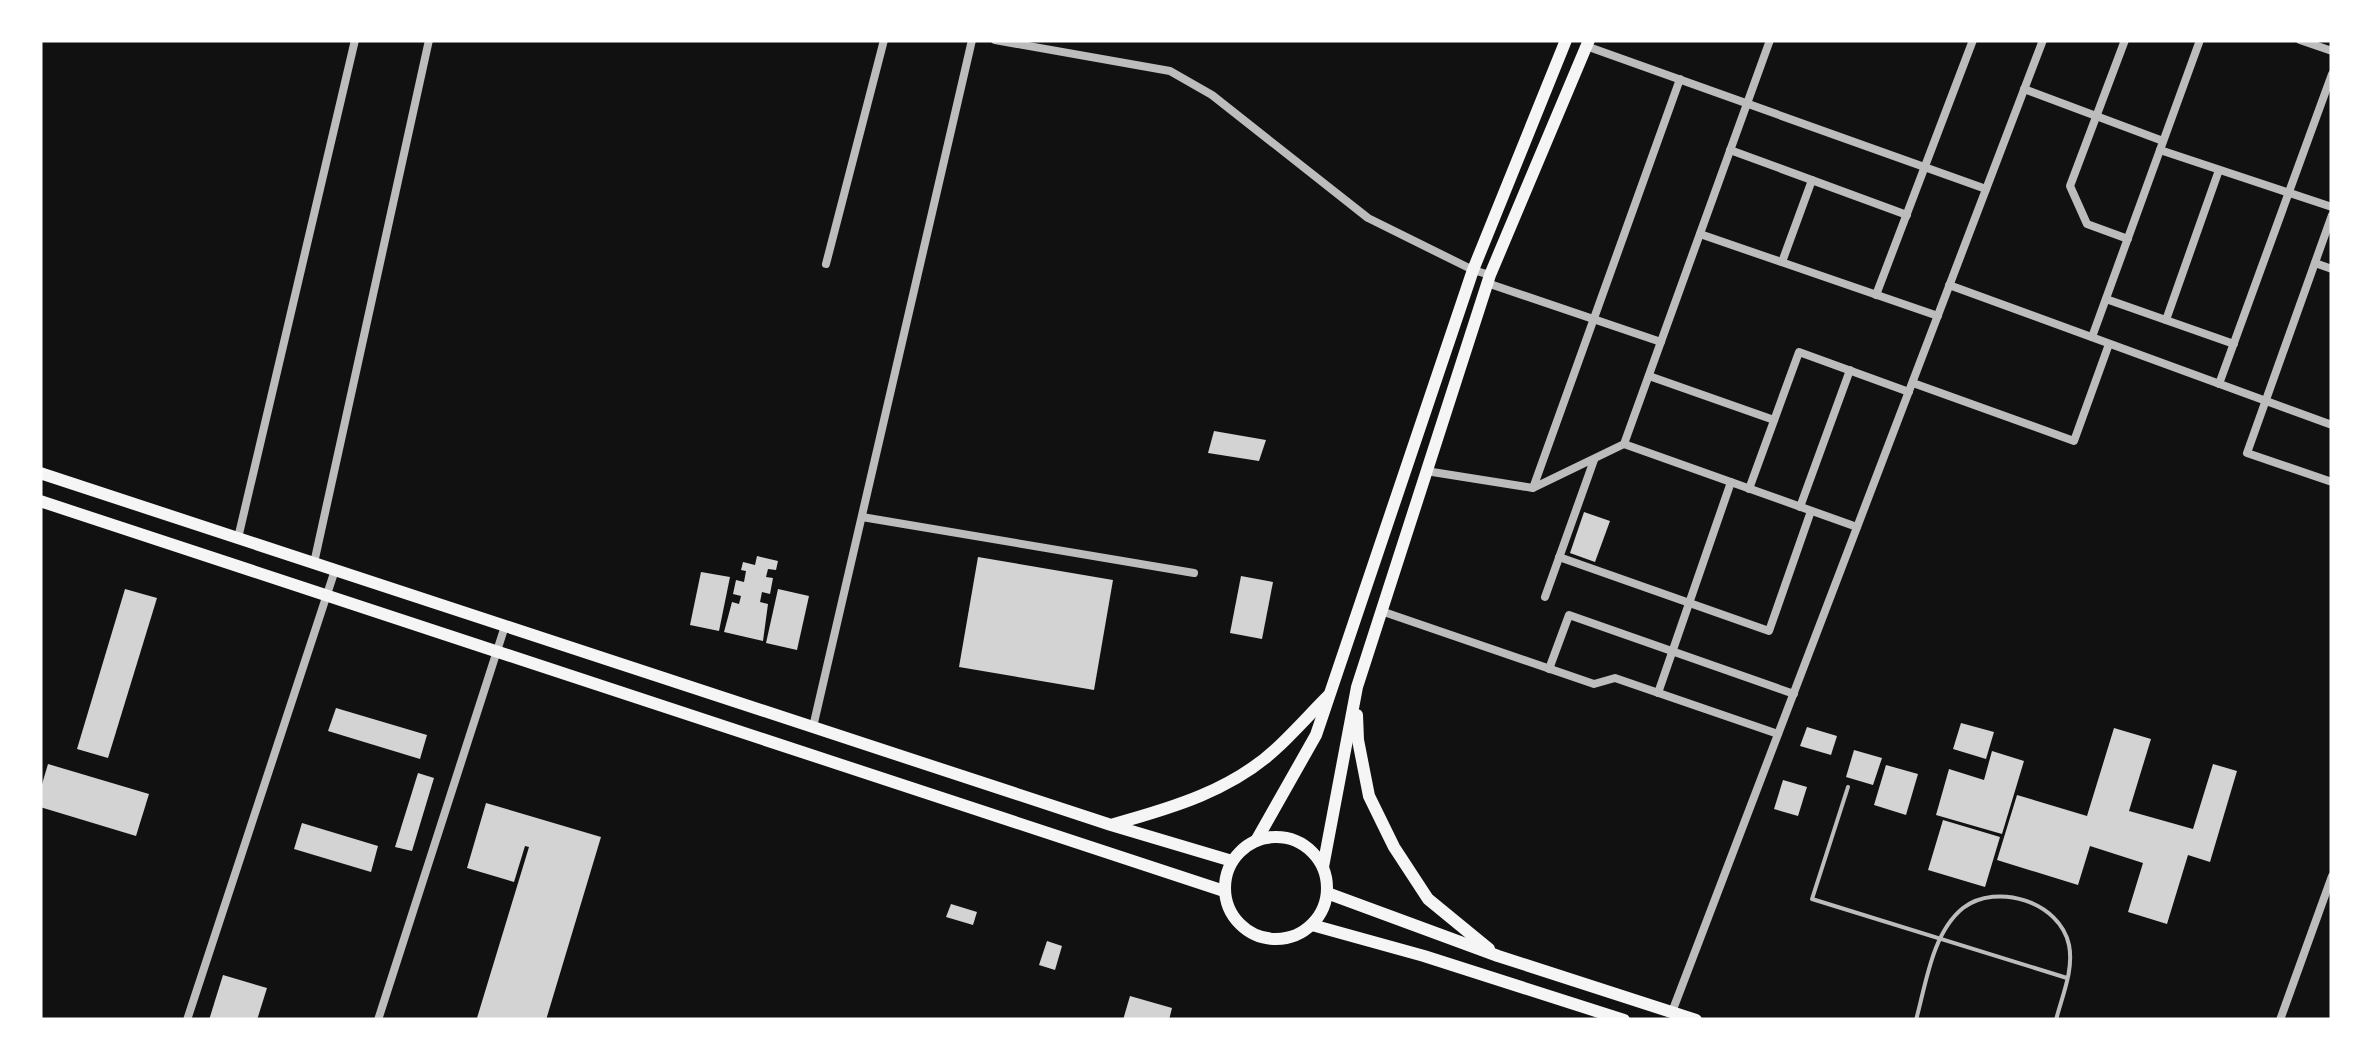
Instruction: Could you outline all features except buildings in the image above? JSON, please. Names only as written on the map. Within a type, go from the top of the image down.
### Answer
[{"type":"main road","points":[[1566,40],[1473,270],[1316,734],[1256,841],[1232,860],[1224,891],[1228,908],[1249,933],[1265,939],[1282,940],[1298,935],[1312,926],[1324,905],[1327,893],[1322,867],[1356,687],[1488,279],[1588,43]]},
{"type":"main road","points":[[40,473],[1111,825],[1232,860]]},
{"type":"main road","points":[[40,501],[1224,891]]},
{"type":"main road","points":[[1356,687],[1358,740],[1370,796],[1394,847],[1428,899],[1498,956]]},
{"type":"main road","points":[[1111,825],[1180,806],[1236,778],[1276,750],[1333,690]]},
{"type":"main road","points":[[1256,841],[1271,837],[1302,844],[1322,867]]},
{"type":"main road","points":[[1327,893],[1498,956],[1696,1020]]},
{"type":"main road","points":[[1312,926],[1424,956],[1624,1020]]},
{"type":"street","points":[[238,538],[355,40]]},
{"type":"street","points":[[314,563],[429,40]]},
{"type":"street","points":[[826,264],[884,40]]},
{"type":"street","points":[[813,727],[972,40]]},
{"type":"street","points":[[995,40],[1170,71],[1212,95],[1368,218],[1488,279],[1662,342]]},
{"type":"street","points":[[1426,471],[1533,488],[1624,444],[1770,40]]},
{"type":"street","points":[[1876,294],[1973,40]]},
{"type":"street","points":[[1672,1012],[2043,40]]},
{"type":"street","points":[[2125,40],[2070,186],[2087,224],[2128,238]]},
{"type":"street","points":[[2092,338],[2200,40]]},
{"type":"street","points":[[2300,40],[2332,51]]},
{"type":"street","points":[[1588,43],[1986,188]]},
{"type":"street","points":[[2219,384],[2332,74]]},
{"type":"street","points":[[1533,488],[1680,79]]},
{"type":"street","points":[[2024,90],[2096,116],[2219,170],[2332,207]]},
{"type":"street","points":[[1730,150],[1906,215]]},
{"type":"street","points":[[2166,320],[2219,170]]},
{"type":"street","points":[[1782,262],[1812,180]]},
{"type":"street","points":[[2332,215],[2247,453],[2332,482]]},
{"type":"street","points":[[1700,234],[1938,316]]},
{"type":"street","points":[[2315,263],[2332,269]]},
{"type":"street","points":[[1949,286],[2332,425]]},
{"type":"street","points":[[2106,298],[2234,344]]},
{"type":"street","points":[[1749,488],[1799,352],[2074,440],[2109,344]]},
{"type":"street","points":[[1800,507],[1850,370]]},
{"type":"street","points":[[1649,376],[1774,420]]},
{"type":"street","points":[[1624,444],[1858,527]]},
{"type":"street","points":[[1546,597],[1594,459]]},
{"type":"street","points":[[1658,693],[1731,482]]},
{"type":"street","points":[[1559,557],[1770,631],[1811,510]]},
{"type":"street","points":[[862,517],[1194,573]]},
{"type":"street","points":[[187,1020],[336,570]]},
{"type":"street","points":[[1381,611],[1594,684],[1615,678],[1778,734]]},
{"type":"street","points":[[1549,668],[1568,615],[1794,694]]},
{"type":"street","points":[[378,1020],[506,626]]},
{"type":"street","points":[[2280,1020],[2332,876]]},
{"type":"lane","points":[[1848,788],[1812,899],[2068,978]]},
{"type":"lane","points":[[1916,1020],[1941,939],[1962,909],[1996,895],[2018,899],[2050,914],[2061,926],[2069,944],[2068,978],[2056,1020]]}]
